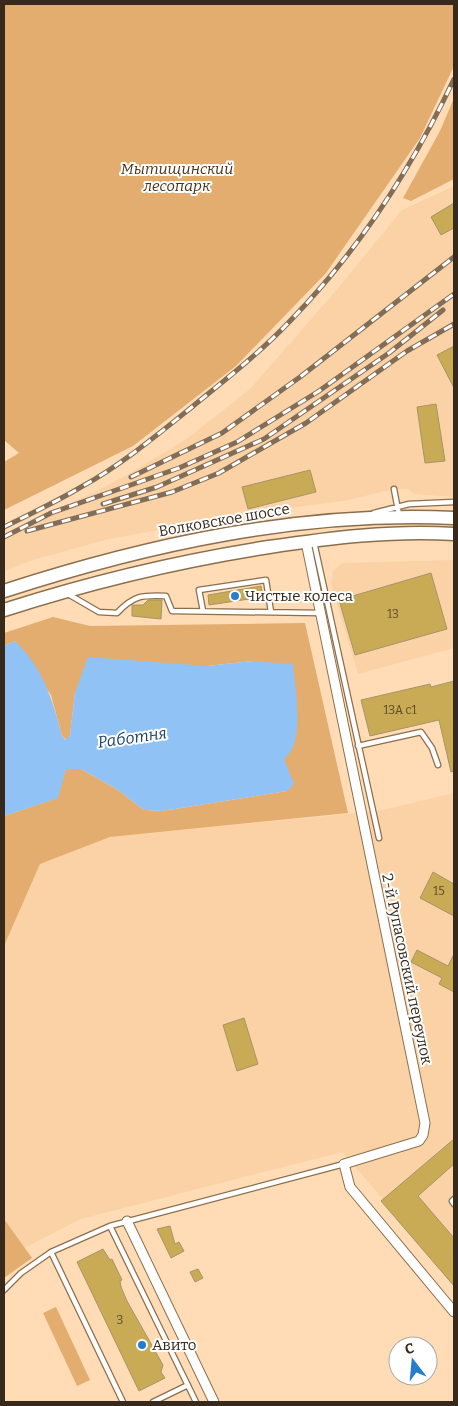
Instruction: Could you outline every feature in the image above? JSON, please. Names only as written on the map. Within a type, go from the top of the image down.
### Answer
[{"type":"main road","name":"Волковское шоссе","points":[[4,591],[75,568],[221,534],[360,518],[399,511],[454,518]]},
{"type":"main road","points":[[4,610],[62,591],[172,564],[310,541],[399,533],[454,534]]},
{"type":"street","name":"2-й Рупасовский переулок","points":[[310,541],[320,613],[425,1123],[423,1135],[419,1141],[344,1164]]},
{"type":"street","points":[[344,1164],[350,1187],[454,1312]]},
{"type":"street","points":[[127,1221],[214,1402]]},
{"type":"lane","points":[[394,489],[399,511],[454,502]]},
{"type":"lane","points":[[310,541],[379,838]]},
{"type":"lane","points":[[203,612],[200,590],[266,580],[271,612]]},
{"type":"lane","points":[[62,591],[99,612],[117,613],[130,600],[145,595],[166,596],[172,611],[320,613]]},
{"type":"lane","points":[[358,746],[421,732],[432,748],[438,765]]},
{"type":"lane","points":[[4,1290],[21,1274],[52,1252],[110,1226],[344,1164]]},
{"type":"lane","points":[[454,1199],[452,1201],[454,1204]]},
{"type":"lane","points":[[110,1226],[196,1402]]},
{"type":"lane","points":[[52,1252],[123,1402]]},
{"type":"lane","points":[[153,1402],[188,1385]]},
{"type":"shaded area","points":[[454,186],[454,497],[414,494],[408,489],[394,489],[344,501],[264,511],[109,539],[36,559],[4,571],[4,538],[125,476],[188,438],[250,389],[333,294],[402,210]]},
{"type":"shaded area","points":[[454,560],[454,648],[358,674],[331,584],[333,571],[342,563]]},
{"type":"shaded area","points":[[454,793],[454,1281],[342,1152],[81,1219],[24,1248],[4,1219],[4,946],[40,864],[110,837],[378,811]]},
{"type":"green space","name":"Мытищинский лесопарк","points":[[4,4],[454,4],[454,66],[420,138],[326,273],[236,366],[133,446],[4,510],[4,462],[19,453],[4,440]]},
{"type":"green space","points":[[454,98],[454,179],[411,201],[403,198],[440,131]]},
{"type":"green space","points":[[53,617],[90,626],[305,623],[348,813],[110,837],[40,864],[4,946],[4,816],[57,798],[66,769],[81,769],[118,790],[144,810],[162,811],[287,791],[284,758],[252,661],[207,666],[75,693],[70,735],[67,740],[62,736],[51,695],[15,641],[4,646],[4,633]]},
{"type":"green space","points":[[4,1219],[32,1258],[4,1278]]},
{"type":"green space","points":[[56,1307],[90,1380],[77,1386],[43,1313]]},
{"type":"water","name":"Работня","points":[[15,641],[33,663],[46,685],[62,736],[66,740],[70,735],[75,693],[88,657],[207,666],[252,661],[293,664],[298,714],[297,728],[291,751],[284,759],[294,784],[287,791],[162,811],[144,810],[118,790],[81,769],[66,769],[58,798],[4,816],[4,646]]},
{"type":"building","points":[[454,203],[454,228],[441,235],[431,217]]},
{"type":"building","points":[[454,346],[454,388],[437,355]]},
{"type":"building","points":[[436,404],[445,461],[425,463],[417,407]]},
{"type":"building","points":[[310,470],[316,492],[248,509],[242,487]]},
{"type":"building","points":[[431,573],[447,629],[355,655],[339,600]]},
{"type":"building","name":"Чистые колеса","points":[[261,586],[263,597],[209,605],[208,595]]},
{"type":"building","points":[[148,600],[162,600],[161,619],[132,616],[132,605],[143,605]]},
{"type":"building","points":[[454,681],[454,771],[451,772],[439,720],[370,736],[361,700],[430,684],[431,687]]},
{"type":"building","points":[[433,872],[454,884],[454,916],[420,898]]},
{"type":"building","points":[[417,950],[448,966],[454,954],[454,992],[439,984],[442,978],[411,962]]},
{"type":"building","points":[[244,1018],[258,1064],[237,1071],[223,1025]]},
{"type":"building","points":[[454,1139],[454,1164],[418,1196],[454,1238],[454,1286],[381,1201]]},
{"type":"building","points":[[170,1226],[175,1244],[179,1242],[184,1251],[171,1258],[157,1229]]},
{"type":"building","points":[[103,1249],[110,1260],[112,1259],[122,1280],[120,1281],[121,1287],[127,1301],[163,1365],[161,1372],[165,1378],[139,1391],[77,1262]]},
{"type":"building","points":[[198,1269],[203,1278],[195,1282],[190,1272]]},
{"type":"railway","points":[[4,527],[72,492],[124,460],[230,376],[280,332],[339,265],[383,206],[421,144],[454,79]]},
{"type":"railway","points":[[131,477],[222,433],[300,377],[454,257]]},
{"type":"railway","points":[[4,537],[51,513],[179,468],[237,442],[319,391],[454,294]]},
{"type":"railway","points":[[103,504],[157,487],[264,439],[389,353],[443,310]]},
{"type":"railway","points":[[27,531],[172,492],[219,473],[306,423],[407,351],[454,324]]},
{"type":"place","name":"Чистые колеса","points":[[235,596]]},
{"type":"place","name":"Авито","points":[[142,1345]]}]
